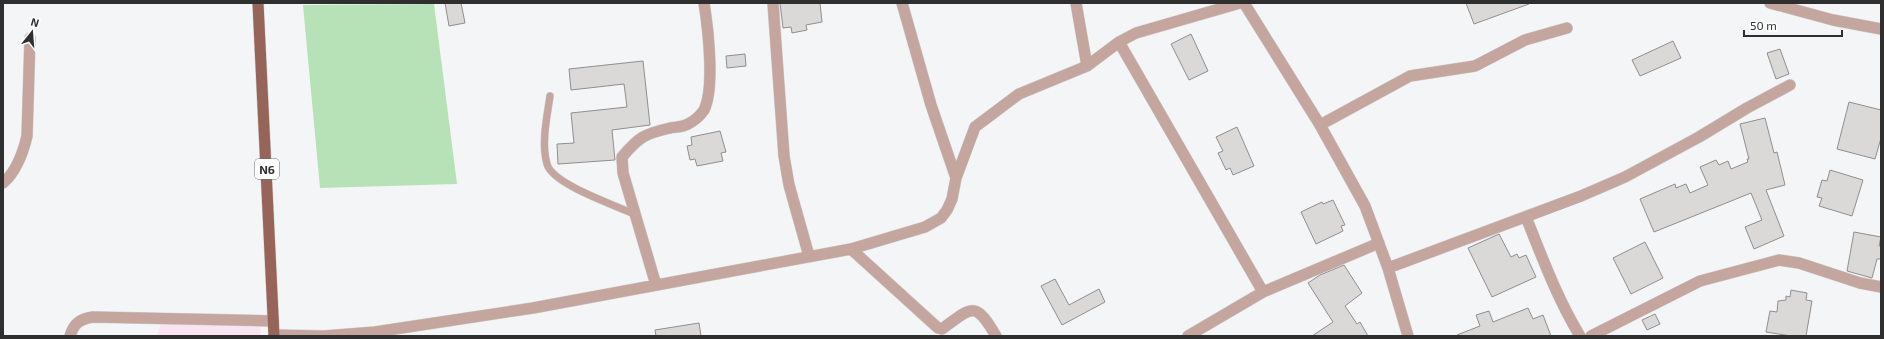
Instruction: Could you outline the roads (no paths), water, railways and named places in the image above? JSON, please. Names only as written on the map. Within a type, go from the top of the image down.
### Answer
[{"type":"main road","name":"N6","points":[[258,3],[274,335]]},
{"type":"street","points":[[656,285],[623,173],[622,157],[636,141],[646,134],[688,124],[698,118],[704,109],[708,95],[709,45],[704,3]]},
{"type":"street","points":[[773,3],[784,156],[789,185],[810,256]]},
{"type":"street","points":[[902,3],[931,105],[956,178]]},
{"type":"street","points":[[1076,3],[1087,66]]},
{"type":"street","points":[[274,335],[324,336],[382,331],[533,308],[851,249],[926,227],[941,218],[947,210],[952,199],[956,178],[975,127],[1026,90],[1087,66],[1120,42],[1136,33],[1240,3]]},
{"type":"street","points":[[1244,3],[1320,125],[1365,206],[1388,268],[1408,336]]},
{"type":"street","points":[[1770,3],[1833,20],[1881,29]]},
{"type":"street","points":[[1320,125],[1410,76],[1475,66],[1525,40],[1567,28]]},
{"type":"street","points":[[3,183],[10,178],[23,151],[27,136],[30,38]]},
{"type":"street","points":[[1120,42],[1263,292]]},
{"type":"street","points":[[1388,268],[1581,196],[1625,177],[1700,137],[1747,108],[1790,85]]},
{"type":"street","points":[[1526,217],[1549,274],[1580,336]]},
{"type":"street","points":[[1188,336],[1263,292],[1379,243]]},
{"type":"street","points":[[851,249],[938,328],[942,329],[959,315],[968,311],[978,312],[984,315],[996,336]]},
{"type":"street","points":[[1591,336],[1700,281],[1779,260],[1799,263],[1860,283],[1881,287]]},
{"type":"street","points":[[70,336],[73,327],[81,319],[93,317],[273,321]]},
{"type":"lane","points":[[550,96],[545,138],[547,165],[563,183],[634,214]]}]
